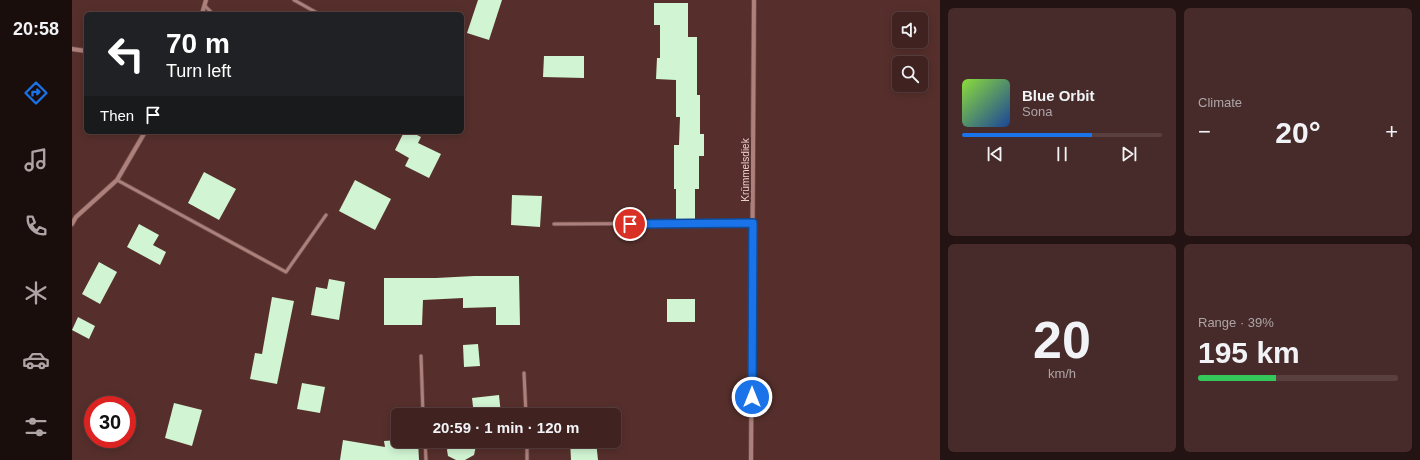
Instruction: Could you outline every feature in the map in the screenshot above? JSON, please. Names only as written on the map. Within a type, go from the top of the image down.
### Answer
[{"type":"street","points":[[203,12],[206,0]]},
{"type":"street","name":"Krümmelsdiek","points":[[751,460],[754,0]]},
{"type":"street","points":[[72,48],[84,51]]},
{"type":"street","points":[[72,224],[76,217],[117,180],[144,134]]},
{"type":"lane","points":[[294,0],[315,12]]},
{"type":"lane","points":[[205,6],[211,12]]},
{"type":"lane","points":[[117,180],[286,272],[326,215]]},
{"type":"lane","points":[[554,224],[753,223]]},
{"type":"lane","points":[[421,356],[424,408]]},
{"type":"lane","points":[[524,373],[526,408]]},
{"type":"lane","points":[[425,448],[426,460]]},
{"type":"lane","points":[[527,448],[527,460]]},
{"type":"building","points":[[478,0],[502,0],[489,40],[467,33]]},
{"type":"building","points":[[654,3],[688,3],[688,37],[697,37],[697,95],[700,95],[700,134],[704,134],[704,156],[699,156],[699,189],[695,189],[695,220],[676,220],[674,145],[679,145],[680,117],[676,117],[676,80],[656,79],[657,58],[660,58],[660,25],[654,25]]},
{"type":"building","points":[[544,56],[584,56],[584,78],[543,77]]},
{"type":"building","points":[[403,134],[415,134],[421,137],[418,143],[441,154],[429,178],[405,166],[409,158],[395,150]]},
{"type":"building","points":[[204,172],[236,189],[219,220],[188,203]]},
{"type":"building","points":[[355,180],[391,199],[375,230],[339,211]]},
{"type":"building","points":[[512,195],[542,196],[540,227],[511,225]]},
{"type":"building","points":[[139,224],[159,235],[153,245],[166,252],[160,265],[127,247]]},
{"type":"building","points":[[99,262],[117,272],[100,304],[82,294]]},
{"type":"building","points":[[519,276],[520,325],[496,325],[496,307],[463,308],[463,298],[423,300],[422,325],[384,325],[384,278]]},
{"type":"building","points":[[329,279],[345,282],[339,320],[311,315],[316,287],[327,289]]},
{"type":"building","points":[[272,297],[294,301],[277,384],[250,379],[255,353],[262,354]]},
{"type":"building","points":[[667,299],[695,299],[695,322],[667,322]]},
{"type":"building","points":[[78,317],[95,326],[89,339],[72,330]]},
{"type":"building","points":[[478,344],[480,366],[464,367],[463,345]]},
{"type":"building","points":[[302,383],[325,387],[320,413],[297,409]]},
{"type":"building","points":[[499,395],[500,408],[473,408],[472,398]]},
{"type":"building","points":[[174,403],[202,410],[192,446],[165,438]]},
{"type":"building","points":[[343,440],[385,447],[384,441],[391,440],[391,448],[418,448],[419,460],[340,460]]},
{"type":"building","points":[[448,448],[476,448],[474,455],[465,460],[456,460],[448,456]]},
{"type":"building","points":[[570,448],[597,448],[598,460],[571,460]]},
{"type":"route","points":[[630,224],[753,223],[752,397]]}]
